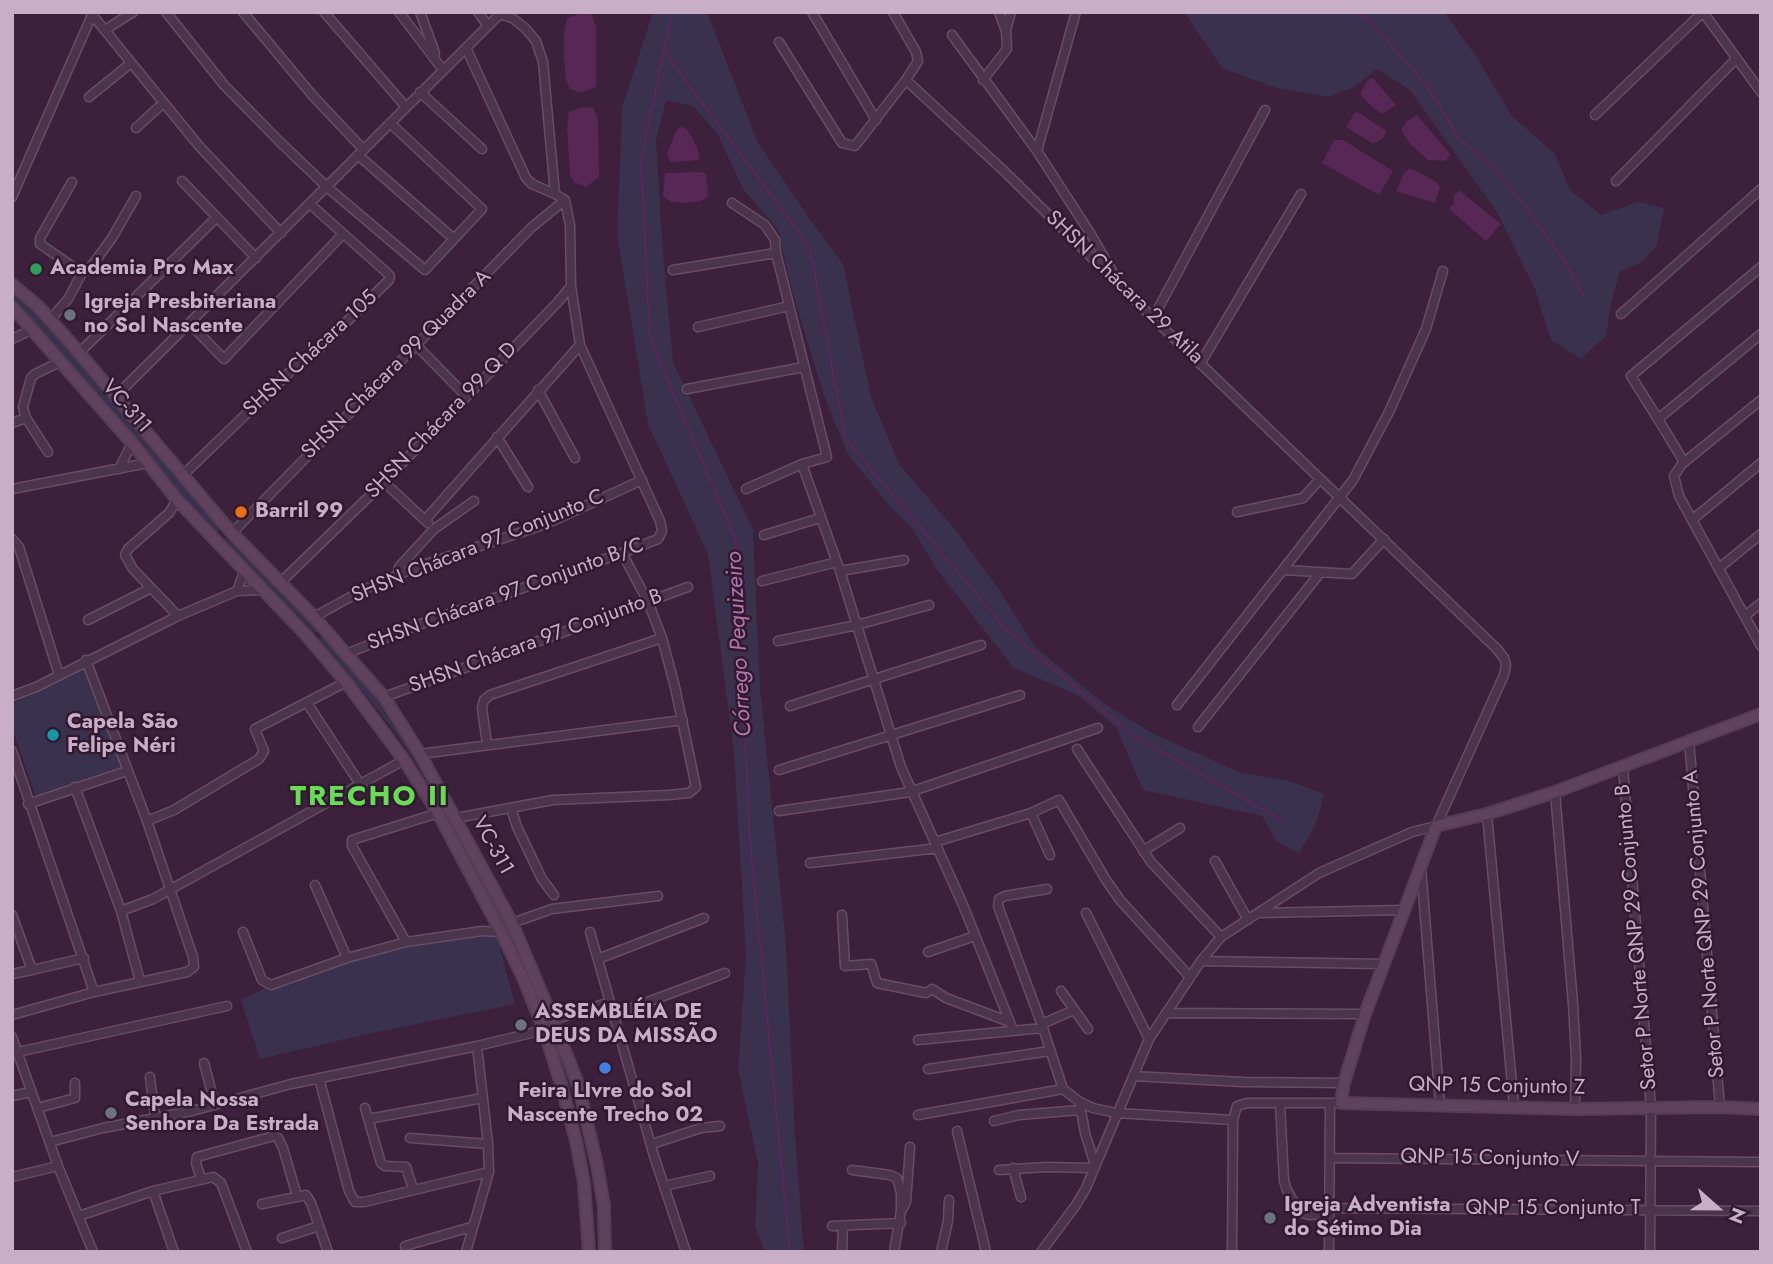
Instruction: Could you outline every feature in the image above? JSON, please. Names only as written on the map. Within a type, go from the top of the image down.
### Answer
[{"type":"main road","name":"VC-311","points":[[12,284],[50,320],[232,533],[346,653],[384,697],[420,754],[512,923],[578,1084],[595,1151],[604,1206],[605,1252]]},
{"type":"main road","name":"VC-311","points":[[12,307],[132,443],[187,511],[305,634],[404,760],[438,813],[494,917],[544,1030],[578,1154],[587,1210],[589,1252]]},
{"type":"main road","points":[[75,378],[92,389],[96,388],[98,380],[95,373]]},
{"type":"main road","points":[[218,545],[217,536],[232,533]]},
{"type":"main road","points":[[305,634],[316,636],[321,631],[318,621]]},
{"type":"main road","points":[[1336,1103],[1365,1014],[1436,826],[1487,814],[1555,792],[1761,714]]},
{"type":"main road","name":"QNP 15 Conjunto Z","points":[[1336,1103],[1576,1109],[1761,1109]]},
{"type":"main road","points":[[573,1132],[590,1130]]},
{"type":"main road","points":[[578,1154],[595,1151]]},
{"type":"street","points":[[105,30],[133,12]]},
{"type":"street","points":[[166,12],[224,85],[327,187],[425,270],[482,209],[390,123]]},
{"type":"street","points":[[243,12],[361,152],[454,239]]},
{"type":"street","points":[[324,12],[405,106]]},
{"type":"street","points":[[399,12],[441,66]]},
{"type":"street","points":[[412,27],[422,16],[433,12]]},
{"type":"street","points":[[478,12],[488,26]]},
{"type":"street","points":[[812,12],[876,120]]},
{"type":"street","points":[[779,42],[842,142],[851,147],[859,144],[918,61],[916,52],[893,12]]},
{"type":"street","points":[[983,80],[1007,49],[1006,31],[999,12]]},
{"type":"street","points":[[1006,31],[1011,12]]},
{"type":"street","points":[[1037,151],[1076,12]]},
{"type":"street","points":[[1595,115],[1703,12],[1761,92]]},
{"type":"street","points":[[12,197],[91,14],[221,172],[281,233]]},
{"type":"street","points":[[115,397],[327,187],[441,66],[466,48],[500,14],[512,18],[536,41],[543,62],[555,194]]},
{"type":"street","points":[[422,16],[441,66]]},
{"type":"street","points":[[952,35],[1037,151],[1120,285]]},
{"type":"street","points":[[466,48],[526,178],[531,184],[565,200],[570,225],[570,286],[580,345],[642,480]]},
{"type":"street","points":[[1616,181],[1736,59]]},
{"type":"street","points":[[89,97],[131,63]]},
{"type":"street","name":"SHSN Chácara 29 Atila","points":[[906,80],[1005,172],[1504,658],[1504,674],[1499,687],[1436,826]]},
{"type":"street","points":[[419,92],[482,149]]},
{"type":"street","points":[[136,128],[163,103]]},
{"type":"street","points":[[1153,317],[1265,110]]},
{"type":"street","points":[[182,180],[256,258]]},
{"type":"street","points":[[72,182],[40,238],[40,244],[82,273]]},
{"type":"street","points":[[1620,314],[1761,189]]},
{"type":"street","points":[[1200,363],[1301,194]]},
{"type":"street","points":[[50,320],[68,299],[82,273],[90,268],[112,238],[136,196]]},
{"type":"street","name":"SHSN Chácara 99 Quadra A","points":[[232,533],[532,228],[565,200]]},
{"type":"street","points":[[732,203],[765,225],[772,234],[827,457],[802,464],[746,489]]},
{"type":"street","name":"SHSN Chácara 105","points":[[183,475],[297,365],[316,352],[389,280],[390,276],[385,271],[310,204]]},
{"type":"street","points":[[79,353],[217,217]]},
{"type":"street","points":[[190,324],[224,359],[343,234]]},
{"type":"street","points":[[673,270],[776,253]]},
{"type":"street","points":[[1684,462],[1631,376],[1761,267]]},
{"type":"street","points":[[1177,705],[1340,498],[1376,439],[1413,360],[1426,330],[1443,271]]},
{"type":"street","name":"SHSN Chácara 99 Q D","points":[[281,582],[384,482],[558,302],[570,286]]},
{"type":"street","points":[[698,327],[789,306]]},
{"type":"street","points":[[12,339],[33,329]]},
{"type":"street","points":[[1658,419],[1761,334]]},
{"type":"street","points":[[425,520],[580,345]]},
{"type":"street","points":[[417,346],[466,396]]},
{"type":"street","points":[[48,452],[26,418],[23,407],[31,378],[60,362]]},
{"type":"street","points":[[687,389],[804,367]]},
{"type":"street","points":[[538,390],[575,458]]},
{"type":"street","points":[[1761,400],[1676,469],[1674,481],[1692,520],[1761,646]]},
{"type":"street","points":[[12,423],[26,418]]},
{"type":"street","points":[[497,437],[528,487]]},
{"type":"street","points":[[119,469],[132,443]]},
{"type":"street","points":[[12,489],[148,463]]},
{"type":"street","points":[[1692,520],[1761,463]]},
{"type":"street","points":[[802,464],[838,566],[910,792],[936,845],[1012,1026]]},
{"type":"street","points":[[1237,512],[1303,498],[1320,479]]},
{"type":"street","name":"SHSN Chácara 97 Conjunto B/C","points":[[346,653],[658,539],[662,531],[660,521],[642,480]]},
{"type":"street","name":"SHSN Chácara 97 Conjunto C","points":[[318,621],[363,590],[455,553],[546,524],[642,480]]},
{"type":"street","points":[[384,482],[434,529]]},
{"type":"street","points":[[177,499],[169,513],[128,549],[125,555],[133,569],[178,616]]},
{"type":"street","points":[[398,575],[399,567],[434,529],[474,501]]},
{"type":"street","points":[[169,513],[187,511]]},
{"type":"street","points":[[764,535],[820,518]]},
{"type":"street","points":[[1719,568],[1761,534]]},
{"type":"street","points":[[12,539],[19,547],[59,675]]},
{"type":"street","points":[[1284,570],[1352,574],[1384,539]]},
{"type":"street","points":[[456,818],[562,799],[693,792],[696,784],[662,638],[648,602],[622,553]]},
{"type":"street","points":[[762,581],[838,566],[904,560]]},
{"type":"street","points":[[237,591],[244,572]]},
{"type":"street","points":[[1198,727],[1320,573]]},
{"type":"street","name":"SHSN Chácara 97 Conjunto B","points":[[384,697],[688,587]]},
{"type":"street","points":[[88,620],[151,588]]},
{"type":"street","points":[[12,696],[178,616],[237,591],[264,592]]},
{"type":"street","points":[[1745,616],[1761,603]]},
{"type":"street","points":[[778,642],[857,625],[929,605]]},
{"type":"street","points":[[486,744],[482,708],[484,700],[490,695],[662,638]]},
{"type":"street","points":[[790,706],[981,645]]},
{"type":"street","points":[[12,1015],[94,992],[187,972],[194,967],[193,957],[147,821],[86,660]]},
{"type":"street","points":[[147,821],[174,810],[258,759],[264,751],[255,729],[345,682]]},
{"type":"street","points":[[779,770],[1020,695]]},
{"type":"street","points":[[307,703],[360,784]]},
{"type":"street","points":[[420,754],[683,720]]},
{"type":"street","points":[[779,811],[910,792],[1098,729]]},
{"type":"street","name":"Setor P Norte QNP 29 Conjunto A","points":[[1689,740],[1720,1107]]},
{"type":"street","points":[[1077,749],[1143,851],[1221,937]]},
{"type":"street","points":[[12,751],[94,992]]},
{"type":"street","points":[[121,911],[142,905],[404,760]]},
{"type":"street","name":"Setor P Norte QNP 29 Conjunto B","points":[[1623,767],[1651,1108],[1650,1252]]},
{"type":"street","points":[[28,804],[127,771]]},
{"type":"street","points":[[75,787],[121,911],[140,981]]},
{"type":"street","points":[[1555,792],[1573,1004],[1576,1109]]},
{"type":"street","points":[[810,863],[936,845],[1031,813],[1059,800],[1120,900],[1190,977]]},
{"type":"street","points":[[511,808],[543,883],[554,895]]},
{"type":"street","points":[[406,942],[352,846],[352,841],[438,813]]},
{"type":"street","points":[[1031,813],[1050,855]]},
{"type":"street","points":[[1487,814],[1514,1106]]},
{"type":"street","points":[[1041,1252],[1076,1205],[1149,1039],[1201,961],[1221,937],[1319,873],[1412,832],[1436,826]]},
{"type":"street","points":[[1143,851],[1180,828]]},
{"type":"street","points":[[1215,861],[1248,920]]},
{"type":"street","points":[[1421,863],[1440,1104]]},
{"type":"street","points":[[315,885],[347,958]]},
{"type":"street","points":[[1048,889],[1005,896],[998,903],[1000,915],[1063,1089],[1080,1106],[1095,1166]]},
{"type":"street","points":[[512,923],[552,909],[658,896]]},
{"type":"street","points":[[1258,913],[1403,910]]},
{"type":"street","points":[[1086,913],[1149,1039]]},
{"type":"street","points":[[12,915],[32,970]]},
{"type":"street","points":[[842,915],[845,966],[871,964],[877,982],[926,993],[932,989],[957,1003],[1012,1026]]},
{"type":"street","points":[[482,931],[494,917]]},
{"type":"street","points":[[598,959],[704,918]]},
{"type":"street","points":[[243,932],[262,980],[268,984],[406,942],[482,931],[501,932]]},
{"type":"street","points":[[590,932],[664,1186],[686,1252]]},
{"type":"street","points":[[928,952],[975,936]]},
{"type":"street","points":[[12,974],[83,958]]},
{"type":"street","points":[[1201,961],[1384,964]]},
{"type":"street","points":[[614,1015],[725,973]]},
{"type":"street","points":[[1061,991],[1088,1029]]},
{"type":"street","points":[[554,1020],[610,1002]]},
{"type":"street","points":[[18,1052],[227,1006]]},
{"type":"street","points":[[918,1040],[1012,1026],[1042,1026],[1074,1010]]},
{"type":"street","points":[[1166,1013],[1365,1014]]},
{"type":"street","points":[[50,1142],[215,1105],[272,1088],[544,1030]]},
{"type":"street","points":[[12,1037],[58,1166],[93,1252]]},
{"type":"street","points":[[466,1252],[488,1172],[488,1143],[477,1046]]},
{"type":"street","points":[[928,1069],[1050,1051]]},
{"type":"street","points":[[204,1063],[215,1105]]},
{"type":"street","points":[[1133,1076],[1243,1082],[1344,1083]]},
{"type":"street","points":[[150,1077],[155,1117]]},
{"type":"street","points":[[319,1079],[352,1200],[361,1203],[488,1172]]},
{"type":"street","points":[[38,1108],[75,1098],[75,1083]]},
{"type":"street","points":[[918,1115],[1063,1089]]},
{"type":"street","points":[[12,1096],[31,1092]]},
{"type":"street","points":[[368,1119],[483,1098]]},
{"type":"street","name":"QNP 15 Conjunto T","points":[[1280,1103],[1284,1181],[1299,1212],[1309,1215],[1328,1211],[1761,1211]]},
{"type":"street","points":[[1232,1252],[1234,1110],[1240,1104],[1336,1103],[1330,1158],[1329,1252]]},
{"type":"street","points":[[994,1121],[1080,1106],[1116,1114],[1233,1120]]},
{"type":"street","points":[[365,1108],[381,1163],[385,1166],[406,1167],[413,1189]]},
{"type":"street","points":[[652,1144],[701,1128],[720,1126]]},
{"type":"street","points":[[957,1131],[986,1252]]},
{"type":"street","points":[[201,1179],[197,1157],[274,1136],[278,1138],[300,1195],[311,1203],[328,1252]]},
{"type":"street","points":[[410,1138],[488,1143]]},
{"type":"street","points":[[901,1211],[906,1202],[910,1147]]},
{"type":"street","name":"QNP 15 Conjunto V","points":[[1330,1158],[1761,1162]]},
{"type":"street","points":[[12,1177],[58,1166]]},
{"type":"street","points":[[999,1170],[1095,1166]]},
{"type":"street","points":[[1013,1168],[1021,1197]]},
{"type":"street","points":[[852,1170],[897,1178],[901,1223],[894,1252]]},
{"type":"street","points":[[664,1186],[710,1176]]},
{"type":"street","points":[[79,1216],[153,1191],[213,1177],[221,1184],[247,1252]]},
{"type":"street","points":[[153,1191],[174,1252]]},
{"type":"street","points":[[262,1204],[300,1195]]},
{"type":"street","points":[[941,1252],[948,1221],[949,1200]]},
{"type":"street","points":[[832,1226],[901,1223]]},
{"type":"street","points":[[282,1238],[319,1226]]},
{"type":"street","points":[[842,1252],[843,1226]]},
{"type":"street","points":[[405,1246],[471,1227]]},
{"type":"shaded area","points":[[653,12],[707,12],[757,141],[843,264],[871,397],[899,464],[957,532],[1000,591],[1035,647],[1102,702],[1152,733],[1239,772],[1289,781],[1324,794],[1316,824],[1299,853],[1277,842],[1262,816],[1143,790],[1116,727],[1079,696],[1014,668],[937,570],[912,528],[888,504],[847,453],[825,398],[806,338],[779,231],[743,189],[718,135],[693,106],[666,100],[656,140],[673,362],[753,530],[760,689],[786,944],[795,1135],[804,1252],[765,1252],[755,1226],[758,1163],[738,1069],[746,956],[734,753],[708,554],[648,424],[617,235],[622,107]]},
{"type":"shaded area","points":[[1184,12],[1444,12],[1476,56],[1511,115],[1555,154],[1570,190],[1601,215],[1638,202],[1664,208],[1657,245],[1642,262],[1620,272],[1611,303],[1606,336],[1581,359],[1551,340],[1535,289],[1497,212],[1410,90],[1377,69],[1354,87],[1329,97],[1277,88],[1222,68]]},
{"type":"shaded area","points":[[578,14],[591,14],[596,26],[596,87],[581,93],[570,89],[566,80],[564,59],[567,18]]},
{"type":"shaded area","points":[[1373,78],[1396,105],[1383,114],[1360,94],[1368,80]]},
{"type":"shaded area","points":[[593,107],[598,119],[599,177],[586,187],[574,182],[570,174],[567,128],[569,112]]},
{"type":"shaded area","points":[[1355,112],[1386,131],[1384,137],[1372,143],[1346,127]]},
{"type":"shaded area","points":[[1417,115],[1450,154],[1446,161],[1428,160],[1411,145],[1401,130],[1406,122]]},
{"type":"shaded area","points":[[681,126],[693,139],[700,155],[698,160],[670,162],[667,154],[676,131]]},
{"type":"shaded area","points":[[1334,140],[1343,140],[1393,171],[1379,195],[1322,163]]},
{"type":"shaded area","points":[[1410,168],[1435,181],[1440,187],[1435,203],[1396,191],[1405,172]]},
{"type":"shaded area","points":[[665,173],[706,174],[708,191],[707,197],[701,201],[671,202],[663,196]]},
{"type":"shaded area","points":[[1459,190],[1501,224],[1486,241],[1449,209]]},
{"type":"shaded area","points":[[12,290],[36,311],[222,529],[214,535],[47,337],[12,300]]},
{"type":"shaded area","points":[[226,538],[287,595],[318,631],[315,633],[275,597],[222,539]]},
{"type":"shaded area","points":[[324,636],[363,678],[451,815],[530,967],[571,1070],[575,1095],[565,1078],[534,986],[512,935],[435,793],[395,732],[347,672],[316,640]]},
{"type":"shaded area","points":[[88,669],[122,763],[121,768],[36,797],[12,728],[12,703],[74,672]]},
{"type":"shaded area","points":[[482,931],[497,936],[515,1004],[260,1059],[241,1000],[276,983],[347,958]]},
{"type":"waterway","name":"Córrego Pequizeiro","points":[[672,12],[641,160],[650,338],[736,541],[750,842],[790,1252]]},
{"type":"waterway","points":[[1354,12],[1367,18],[1426,85],[1460,140],[1495,169],[1526,207],[1567,265],[1584,297]]},
{"type":"waterway","points":[[664,51],[810,248],[845,438],[1004,627],[1132,735],[1282,820]]},
{"type":"place","name":"Academia Pro Max","points":[[36,269]]},
{"type":"place","name":"Igreja Presbiteriana no Sol Nascente","points":[[70,315]]},
{"type":"place","name":"Barril 99","points":[[241,512]]},
{"type":"place","name":"Capela São Felipe Néri","points":[[53,735]]},
{"type":"place","name":"ASSEMBLÉIA DE DEUS DA MISSÃO","points":[[521,1025]]},
{"type":"place","name":"Feira LIvre do Sol Nascente Trecho 02","points":[[605,1068]]},
{"type":"place","name":"Capela Nossa Senhora Da Estrada","points":[[111,1113]]},
{"type":"place","name":"Igreja Adventista do Sétimo Dia","points":[[1270,1218]]},
{"type":"district","name":"TRECHO II","points":[[370,798]]}]
